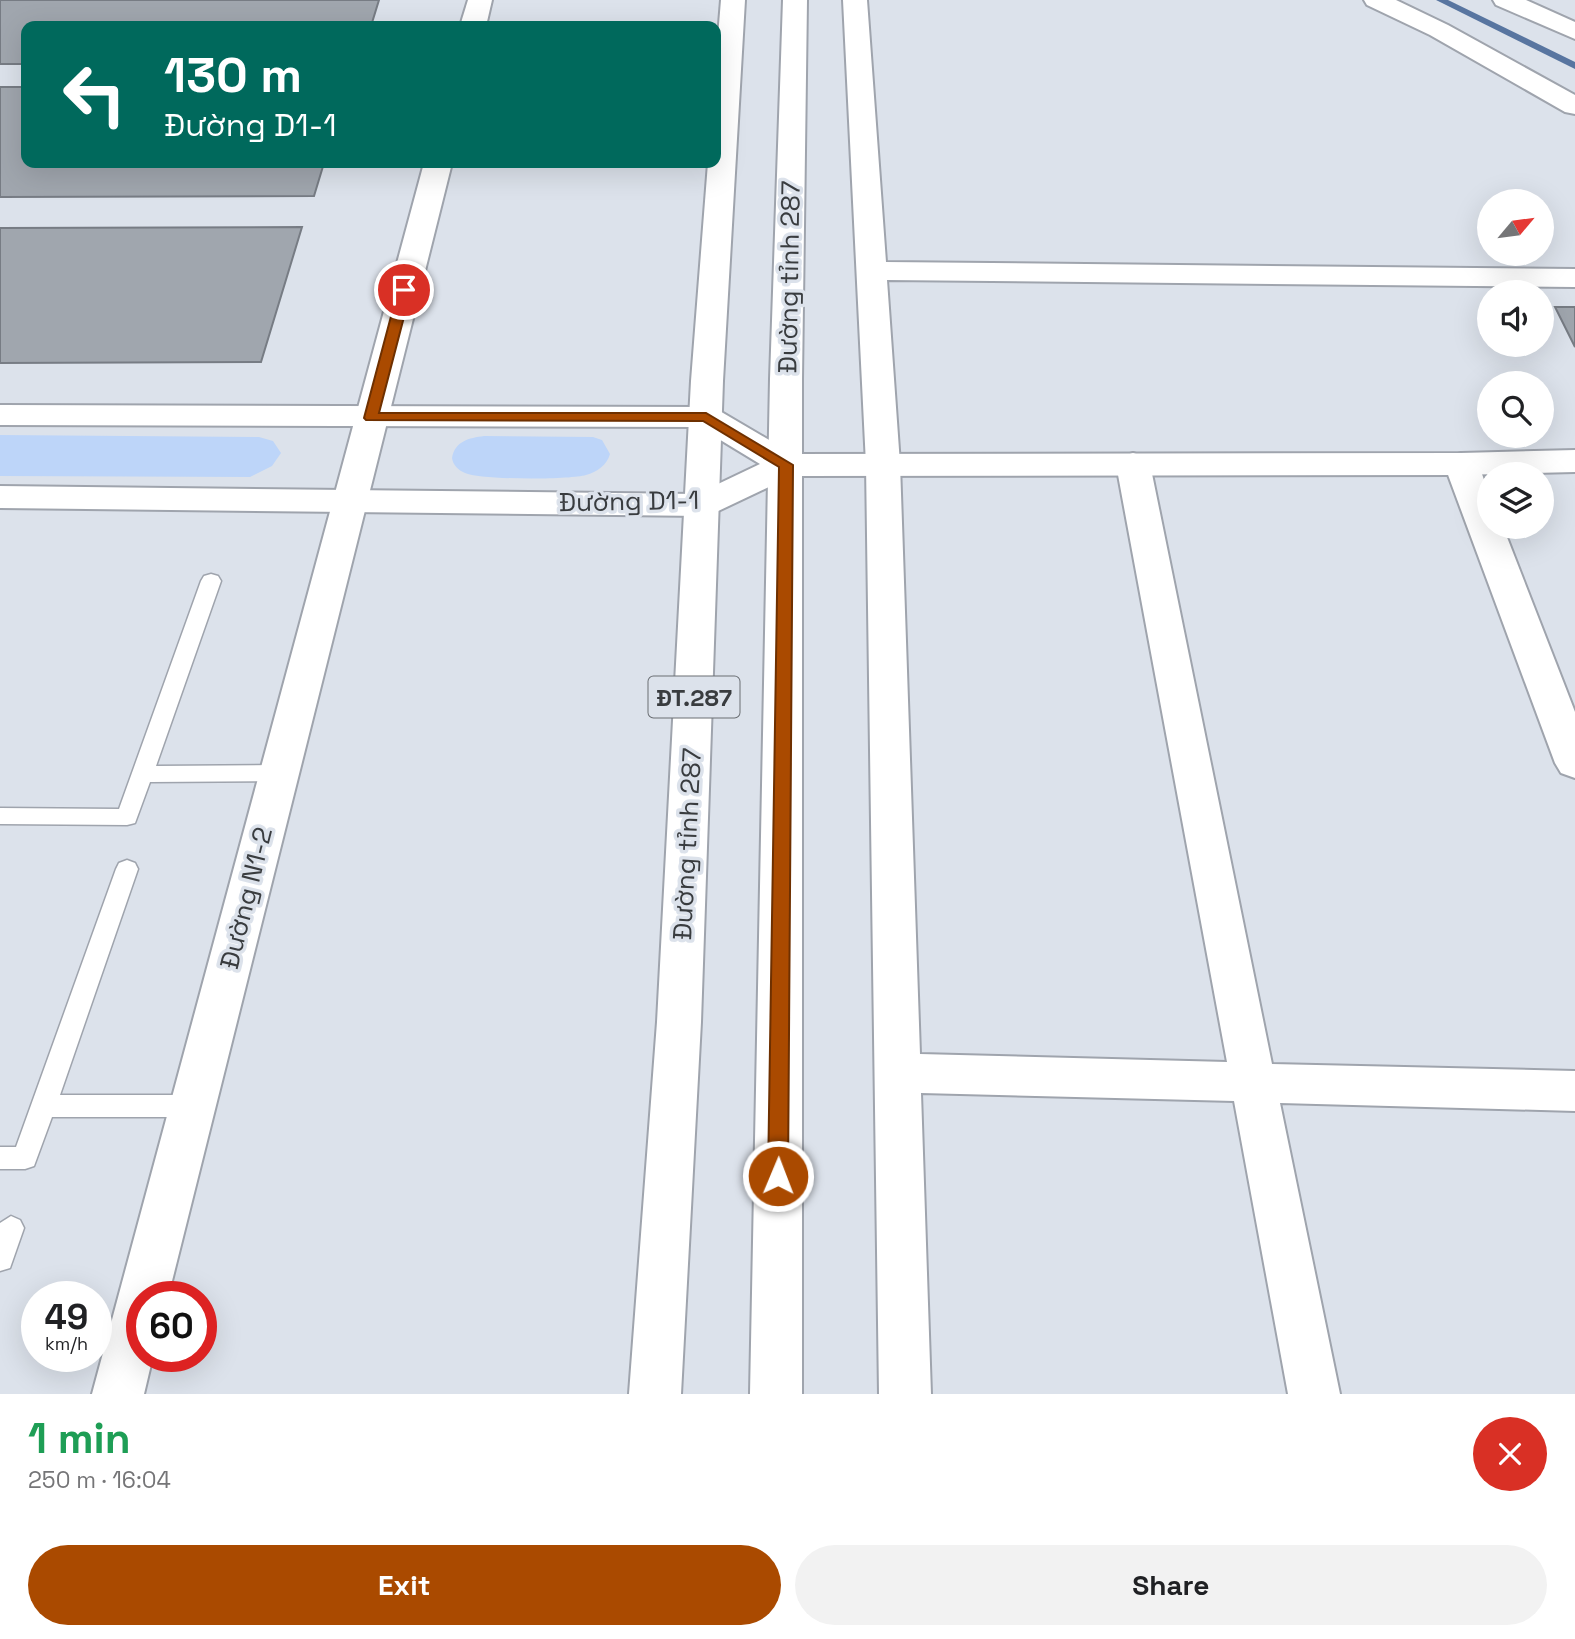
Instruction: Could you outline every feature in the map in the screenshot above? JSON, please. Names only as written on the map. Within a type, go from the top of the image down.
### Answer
[{"type":"street","points":[[474,21],[480,0]]},
{"type":"street","name":"Đường tỉnh 287","points":[[654,1394],[678,1021],[706,417],[733,0]]},
{"type":"street","name":"Đường tỉnh 287","points":[[776,1394],[786,379],[794,0]]},
{"type":"street","points":[[855,0],[883,464],[905,1394]]},
{"type":"street","points":[[1376,0],[1439,30],[1575,106]]},
{"type":"street","points":[[1505,0],[1575,31]]},
{"type":"street","name":"Đường N1-2","points":[[147,1281],[437,168]]},
{"type":"street","points":[[871,271],[1575,278]]},
{"type":"street","points":[[0,415],[706,417],[786,465],[1461,464],[1575,461]]},
{"type":"street","points":[[1133,464],[1314,1394]]},
{"type":"street","points":[[1461,464],[1575,763]]},
{"type":"street","name":"Đường D1-1","points":[[0,497],[702,505],[786,465]]},
{"type":"street","points":[[897,1073],[1575,1091]]},
{"type":"street","points":[[118,1394],[126,1363]]},
{"type":"lane","points":[[0,816],[127,817],[211,582]]},
{"type":"lane","points":[[143,774],[279,773]]},
{"type":"lane","points":[[0,1157],[25,1158],[127,869]]},
{"type":"lane","points":[[44,1106],[193,1106]]},
{"type":"lane","points":[[0,1259],[11,1228]]},
{"type":"shaded area","points":[[0,435],[259,437],[273,441],[281,453],[272,466],[250,477],[0,476]]},
{"type":"shaded area","points":[[484,436],[593,437],[602,440],[610,454],[607,462],[598,470],[577,477],[506,478],[474,475],[460,470],[452,458],[456,448],[468,439]]},
{"type":"building","points":[[0,0],[379,0],[373,21],[21,21],[21,64],[0,64]]},
{"type":"building","points":[[0,87],[21,87],[21,168],[322,168],[314,196],[0,197]]},
{"type":"building","points":[[302,227],[261,362],[0,363],[0,228]]},
{"type":"building","points":[[1555,307],[1575,307],[1575,347]]},
{"type":"waterway","points":[[1441,0],[1575,66]]},
{"type":"route","points":[[404,290],[371,418],[706,417],[786,465],[778,1176]]}]
